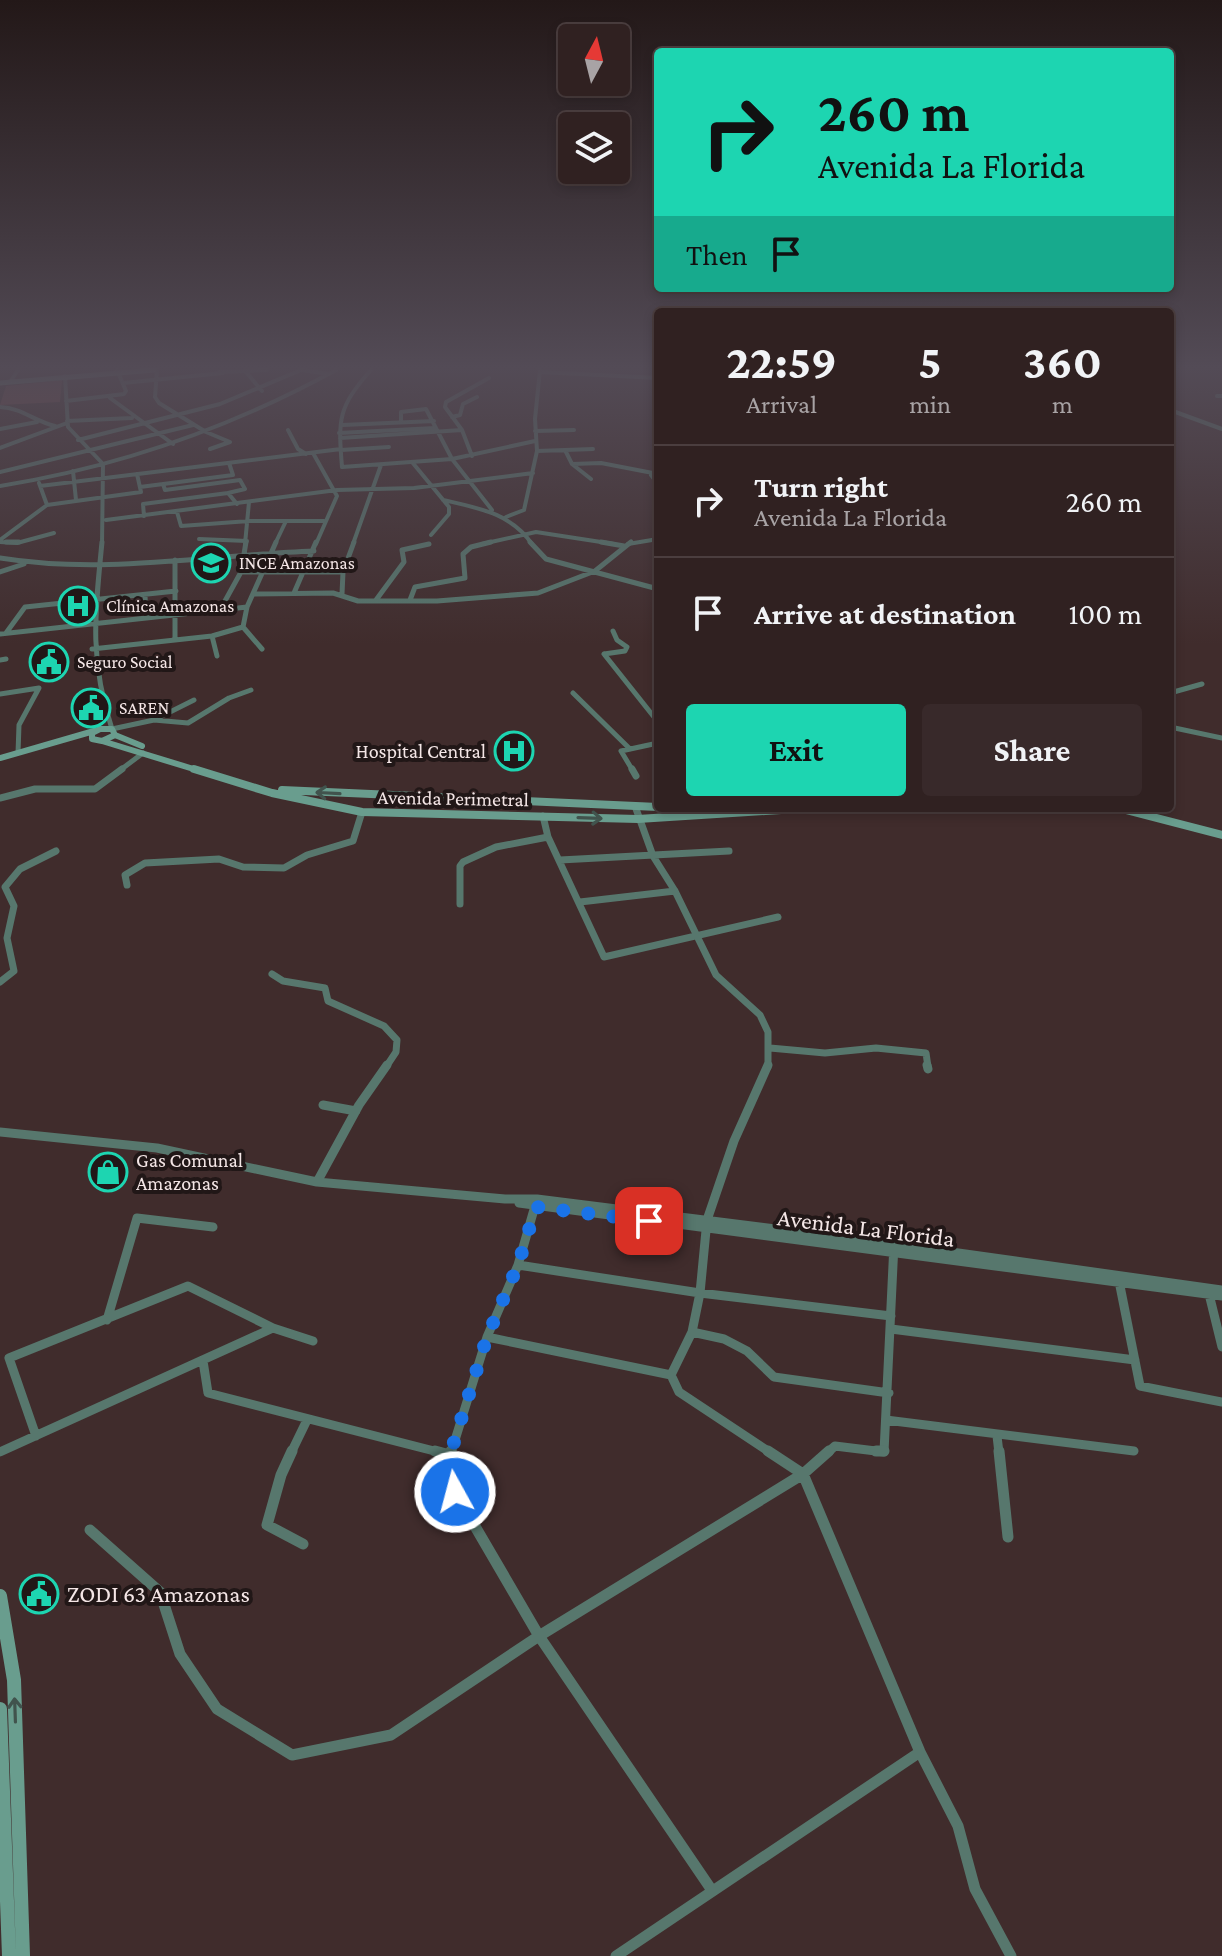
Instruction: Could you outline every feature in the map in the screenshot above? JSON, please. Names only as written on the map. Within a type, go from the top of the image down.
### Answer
[{"type":"main road","points":[[97,730],[90,737],[100,741]]},
{"type":"main road","name":"Avenida Perimetral","points":[[67,740],[97,730],[114,732],[281,790],[654,807]]},
{"type":"main road","points":[[0,758],[67,740],[100,741],[114,732]]},
{"type":"main road","name":"Avenida Perimetral","points":[[100,741],[272,793],[362,812],[638,819],[748,812]]},
{"type":"main road","points":[[399,814],[402,797]]},
{"type":"main road","points":[[1137,812],[1222,833]]},
{"type":"main road","points":[[1150,812],[1222,833]]},
{"type":"main road","points":[[0,1596],[14,1680],[23,1956]]},
{"type":"main road","points":[[0,1709],[9,1956]]},
{"type":"street","points":[[0,472],[47,461]]},
{"type":"street","points":[[101,461],[106,520],[92,623],[92,649],[107,717],[114,732],[154,720],[194,700]]},
{"type":"street","points":[[39,483],[113,461]]},
{"type":"street","points":[[0,486],[75,482],[244,461]]},
{"type":"street","points":[[294,593],[337,496],[337,490],[318,461]]},
{"type":"street","points":[[342,461],[342,467],[422,461]]},
{"type":"street","points":[[454,461],[492,510]]},
{"type":"street","points":[[506,517],[524,510],[535,461]]},
{"type":"street","points":[[571,461],[591,479]]},
{"type":"street","points":[[412,462],[443,500],[449,514],[431,535]]},
{"type":"street","points":[[140,487],[233,475],[229,463]]},
{"type":"street","points":[[572,464],[601,463],[654,475]]},
{"type":"street","points":[[342,594],[343,572],[381,465]]},
{"type":"street","points":[[73,471],[76,500]]},
{"type":"street","points":[[106,520],[337,490],[430,487],[533,473]]},
{"type":"street","points":[[0,541],[47,505],[141,492],[137,474]]},
{"type":"street","points":[[651,475],[654,479]]},
{"type":"street","points":[[144,516],[143,504],[245,489],[240,480],[165,490],[163,484]]},
{"type":"street","points":[[39,483],[47,505]]},
{"type":"street","points":[[228,493],[237,504]]},
{"type":"street","points":[[443,500],[492,510],[506,517],[524,533],[536,553],[546,559],[654,588]]},
{"type":"street","points":[[220,610],[241,572],[242,553],[247,541],[249,502]]},
{"type":"street","points":[[177,512],[181,526],[249,521],[324,521]]},
{"type":"street","points":[[243,627],[247,607],[266,572],[286,521]]},
{"type":"street","points":[[0,541],[17,543],[54,533]]},
{"type":"street","points":[[410,600],[415,587],[465,578],[466,570],[462,566],[465,550],[524,533],[624,546],[654,540]]},
{"type":"street","points":[[199,539],[247,541]]},
{"type":"street","points":[[376,600],[404,562],[402,550],[429,544]]},
{"type":"street","points":[[253,594],[342,594],[358,601],[538,593],[595,571],[621,552],[624,546]]},
{"type":"street","points":[[0,558],[74,569],[242,553],[314,551]]},
{"type":"street","points":[[175,560],[175,640]]},
{"type":"street","points":[[0,572],[25,563]]},
{"type":"street","points":[[241,572],[343,572]]},
{"type":"street","points":[[3,634],[25,607],[176,591]]},
{"type":"street","points":[[145,595],[146,618]]},
{"type":"street","points":[[3,634],[247,607]]},
{"type":"street","points":[[92,649],[212,636],[243,627]]},
{"type":"street","points":[[243,627],[262,649]]},
{"type":"street","points":[[613,631],[617,640],[627,647],[625,651],[604,654],[654,717]]},
{"type":"street","points":[[212,636],[217,656]]},
{"type":"street","points":[[1174,692],[1202,684]]},
{"type":"street","points":[[0,694],[39,688],[19,725],[18,753]]},
{"type":"street","points":[[154,720],[188,723],[229,698],[251,690]]},
{"type":"street","points":[[573,693],[630,749]]},
{"type":"street","points":[[97,730],[107,717]]},
{"type":"street","points":[[1174,728],[1222,738]]},
{"type":"street","points":[[636,776],[621,751],[654,744]]},
{"type":"street","points":[[0,798],[35,789],[95,789],[143,753]]},
{"type":"street","points":[[635,806],[653,856],[675,891],[716,975],[760,1015],[768,1032],[770,1048],[768,1070],[734,1141],[707,1224],[700,1293],[692,1332],[671,1375]]},
{"type":"street","points":[[127,885],[125,875],[145,863],[219,859],[243,867],[284,868],[307,855],[353,841],[362,812]]},
{"type":"street","points":[[543,816],[548,837],[604,957],[778,917]]},
{"type":"street","points":[[460,904],[460,866],[463,862],[496,847],[548,837]]},
{"type":"street","points":[[0,982],[14,971],[7,938],[14,906],[5,887],[9,878],[21,869],[56,851]]},
{"type":"street","points":[[560,860],[729,851]]},
{"type":"street","points":[[580,902],[675,891]]},
{"type":"street","points":[[272,974],[283,982],[303,982],[325,988],[328,1001],[384,1026],[397,1040],[396,1052],[356,1111],[317,1182]]},
{"type":"street","points":[[770,1048],[825,1053],[876,1048],[926,1053],[928,1069]]},
{"type":"street","points":[[323,1105],[356,1111]]},
{"type":"street","name":"Avenida La Florida","points":[[0,1132],[157,1148],[317,1182],[505,1199],[894,1247],[1222,1296]]},
{"type":"street","points":[[536,1203],[518,1265],[487,1337],[450,1455],[455,1492],[539,1636],[711,1889]]},
{"type":"street","points":[[107,1320],[137,1218],[213,1227]]},
{"type":"street","points":[[90,1530],[160,1592],[180,1654],[217,1709],[292,1755],[391,1735],[539,1636],[803,1474],[835,1446],[884,1452],[894,1247],[1222,1290]]},
{"type":"street","points":[[518,1265],[700,1293],[891,1316]]},
{"type":"street","points":[[1119,1281],[1140,1386],[1222,1402]]},
{"type":"street","points":[[36,1436],[9,1358],[188,1286],[273,1328],[313,1341]]},
{"type":"street","points":[[1209,1294],[1222,1347]]},
{"type":"street","points":[[0,1452],[273,1328]]},
{"type":"street","points":[[891,1329],[1135,1360]]},
{"type":"street","points":[[692,1332],[724,1339],[747,1351],[774,1377],[889,1393]]},
{"type":"street","points":[[487,1337],[671,1375]]},
{"type":"street","points":[[203,1361],[208,1393],[450,1455]]},
{"type":"street","points":[[671,1375],[679,1392],[803,1474],[920,1752],[958,1826],[975,1889],[1011,1956]]},
{"type":"street","points":[[303,1544],[267,1525],[281,1475],[307,1420]]},
{"type":"street","points":[[886,1420],[1134,1451]]},
{"type":"street","points":[[997,1436],[1008,1537]]},
{"type":"street","points":[[616,1956],[711,1889],[920,1752]]},
{"type":"place","name":"INCE Amazonas","points":[[211,563]]},
{"type":"place","name":"Clínica Amazonas","points":[[78,606]]},
{"type":"place","name":"Seguro Social","points":[[49,662]]},
{"type":"place","name":"SAREN","points":[[91,708]]},
{"type":"place","name":"Hospital Central","points":[[514,751]]},
{"type":"place","name":"Gas Comunal Amazonas","points":[[108,1172]]},
{"type":"place","name":"ZODI 63 Amazonas","points":[[39,1594]]},
{"type":"route","points":[[455,1492],[450,1455],[487,1337],[518,1265],[536,1207],[649,1221]]}]
